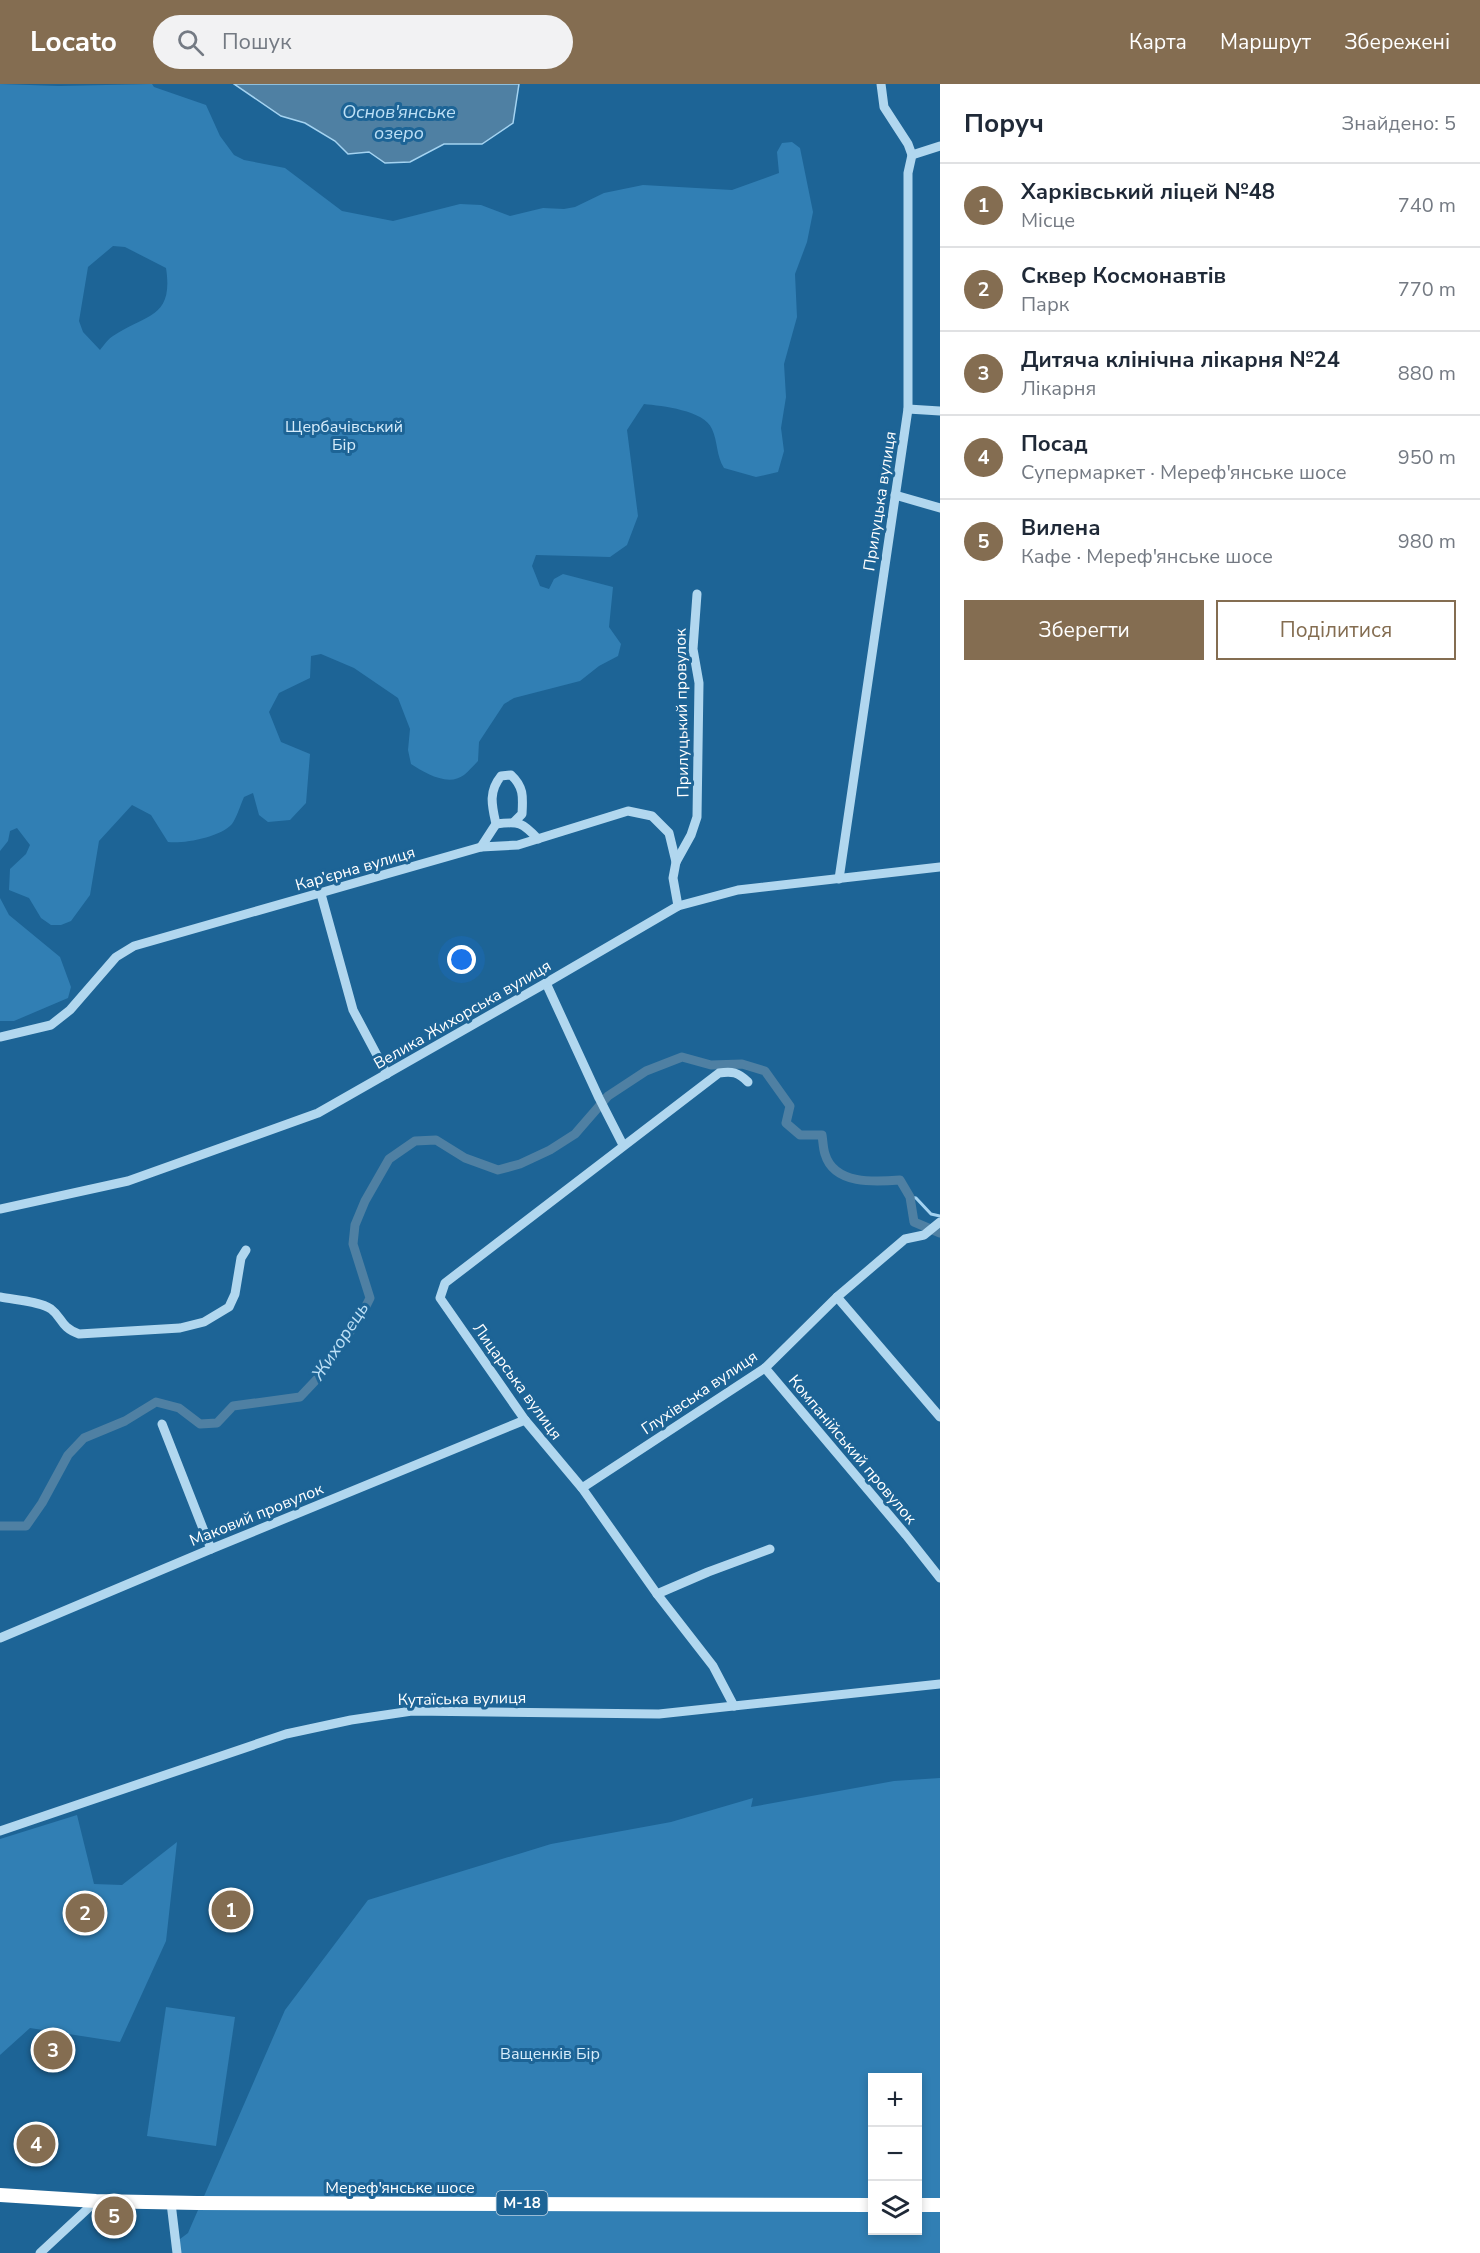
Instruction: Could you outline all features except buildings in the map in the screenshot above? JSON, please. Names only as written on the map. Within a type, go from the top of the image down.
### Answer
[{"type":"highway","name":"Мереф'янське шосе","points":[[0,2195],[171,2203],[868,2205]]},
{"type":"highway","points":[[922,2205],[940,2205]]},
{"type":"street","points":[[881,84],[884,107],[908,144],[912,156],[940,146]]},
{"type":"street","name":"Прилуцька вулиця","points":[[839,879],[908,409],[908,172],[912,156]]},
{"type":"street","points":[[908,409],[940,411]]},
{"type":"street","points":[[895,495],[940,508]]},
{"type":"street","name":"Прилуцький провулок","points":[[676,862],[691,836],[697,817],[699,683],[693,649],[696,594]]},
{"type":"street","points":[[481,847],[496,824],[491,797],[495,783],[501,776],[511,775],[519,782],[523,797],[522,814],[514,822]]},
{"type":"street","name":"Кар’єрна вулиця","points":[[0,1037],[51,1024],[70,1010],[116,957],[134,946],[481,847],[518,845],[628,811],[652,816],[669,833],[676,862],[673,878],[678,906]]},
{"type":"street","points":[[496,824],[514,822],[524,824],[538,839]]},
{"type":"street","name":"Велика Жихорська вулиця","points":[[0,1209],[128,1181],[318,1113],[678,906],[738,890],[940,867]]},
{"type":"street","points":[[321,894],[352,1010],[387,1074]]},
{"type":"street","points":[[546,983],[623,1145]]},
{"type":"street","name":"Лицарська вулиця","points":[[734,1706],[713,1666],[657,1594],[582,1488],[525,1420],[440,1298],[445,1283],[719,1073],[731,1071],[741,1075],[748,1082]]},
{"type":"street","name":"Глухівська вулиця","points":[[582,1488],[765,1368],[837,1297],[905,1239],[924,1235],[938,1223]]},
{"type":"street","points":[[0,1297],[44,1305],[54,1311],[67,1329],[79,1334],[180,1328],[204,1322],[229,1307],[235,1294],[241,1258],[246,1250]]},
{"type":"street","points":[[837,1297],[940,1417]]},
{"type":"street","name":"Компанійський провулок","points":[[765,1368],[940,1578]]},
{"type":"street","name":"Маковий провулок","points":[[0,1638],[525,1420]]},
{"type":"street","points":[[162,1424],[211,1549]]},
{"type":"street","points":[[657,1594],[770,1549]]},
{"type":"street","name":"Кутаїська вулиця","points":[[0,1831],[285,1734],[351,1720],[412,1711],[659,1714],[940,1684]]},
{"type":"street","points":[[40,2253],[96,2201]]},
{"type":"street","points":[[171,2203],[177,2253]]},
{"type":"green space","name":"Щербачівський Бір","points":[[0,84],[59,86],[152,84],[154,87],[206,105],[220,136],[234,155],[244,160],[285,168],[342,211],[393,221],[460,204],[481,205],[510,216],[543,208],[564,209],[575,207],[604,193],[643,185],[732,190],[779,173],[777,152],[782,143],[792,142],[800,148],[813,212],[807,242],[795,274],[797,317],[784,364],[786,397],[781,428],[784,451],[778,472],[756,477],[724,468],[712,429],[701,417],[682,410],[644,404],[627,430],[638,516],[627,545],[610,557],[536,555],[532,566],[540,586],[549,589],[554,579],[563,574],[613,587],[609,627],[621,644],[618,656],[599,666],[580,681],[514,698],[504,704],[479,742],[478,761],[464,775],[451,780],[437,777],[411,764],[408,750],[410,729],[398,698],[354,668],[321,654],[311,656],[310,678],[279,693],[269,712],[281,742],[310,754],[306,803],[290,820],[268,822],[259,815],[253,793],[244,797],[234,821],[227,829],[202,839],[168,842],[151,815],[132,805],[99,841],[90,895],[71,921],[61,925],[51,925],[41,918],[29,898],[9,890],[10,869],[26,854],[30,845],[17,828],[10,831],[8,841],[0,851]],"holes":[[[113,246],[125,247],[166,268],[166,297],[155,313],[113,336],[100,350],[83,332],[79,321],[88,267]]]},
{"type":"green space","points":[[0,898],[9,915],[60,957],[71,987],[68,998],[14,1021],[0,1021]]},
{"type":"green space","name":"Ващенків Бір","points":[[940,1778],[940,2253],[177,2253],[176,2242],[188,2233],[285,2010],[368,1900],[551,1844],[671,1822],[753,1798],[751,1807],[894,1781]]},
{"type":"green space","points":[[77,1815],[94,1884],[122,1885],[177,1842],[166,1941],[120,2042],[30,2028],[0,2055],[0,1839]]},
{"type":"green space","points":[[166,2007],[235,2017],[216,2146],[147,2136]]},
{"type":"water","name":"Основ'янське озеро","points":[[234,84],[519,84],[513,123],[482,144],[444,144],[410,162],[385,163],[369,152],[348,154],[335,141],[305,123],[281,116]]},
{"type":"waterway","name":"Жихорець","points":[[0,1526],[26,1526],[42,1503],[68,1455],[84,1438],[125,1421],[156,1402],[179,1408],[200,1424],[217,1423],[233,1406],[300,1397],[317,1379],[361,1316],[370,1298],[353,1244],[355,1225],[365,1201],[389,1159],[415,1141],[436,1140],[465,1158],[498,1170],[520,1164],[550,1150],[575,1134],[608,1096],[646,1071],[682,1057],[711,1065],[742,1064],[765,1071],[790,1106],[786,1123],[800,1135],[822,1135],[825,1154],[837,1171],[846,1176],[868,1181],[900,1180],[910,1197],[914,1222],[940,1233]]},
{"type":"waterway","points":[[910,1197],[916,1198],[931,1214],[940,1216]]},
{"type":"place","name":"Харківський ліцей №48","points":[[231,1910]]},
{"type":"place","name":"Сквер Космонавтів","points":[[85,1913]]},
{"type":"place","name":"Дитяча клінічна лікарня №24","points":[[53,2050]]},
{"type":"place","name":"Посад","points":[[36,2144]]},
{"type":"place","name":"Вилена","points":[[114,2216]]}]
